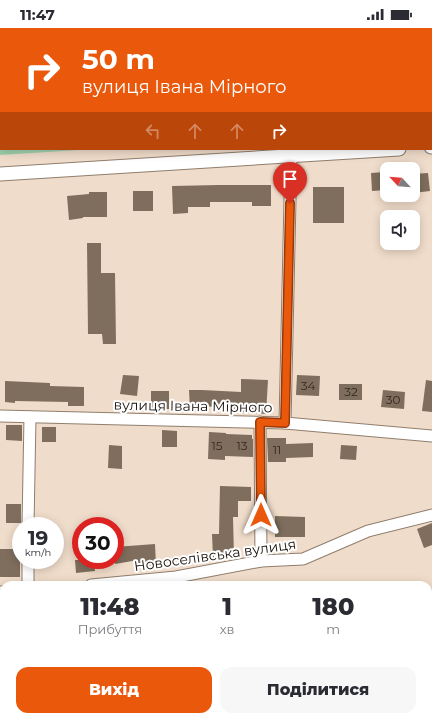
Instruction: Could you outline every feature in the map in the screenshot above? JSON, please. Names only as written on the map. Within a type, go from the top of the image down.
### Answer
[{"type":"street","points":[[0,174],[381,150]]},
{"type":"street","points":[[285,423],[291,155]]},
{"type":"street","name":"вулиця Івана Мірного","points":[[0,416],[285,423],[432,436]]},
{"type":"street","points":[[28,517],[30,417]]},
{"type":"street","points":[[260,422],[261,561]]},
{"type":"street","name":"Новоселівська вулиця","points":[[134,581],[176,577],[261,561],[303,559],[368,531],[432,515]]},
{"type":"street","points":[[28,569],[28,581]]},
{"type":"green space","points":[[0,150],[79,150],[0,155]]},
{"type":"building","points":[[380,172],[380,190],[372,191],[371,173]]},
{"type":"building","points":[[428,173],[430,191],[420,192],[420,174]]},
{"type":"building","points":[[271,185],[271,206],[252,206],[252,202],[210,202],[210,207],[188,207],[188,213],[173,214],[172,186]]},
{"type":"building","points":[[313,187],[344,187],[344,223],[313,223]]},
{"type":"building","points":[[133,191],[153,191],[153,211],[133,211]]},
{"type":"building","points":[[89,192],[107,192],[107,217],[83,217],[69,220],[67,196],[89,194]]},
{"type":"building","points":[[87,243],[101,243],[101,273],[115,273],[116,344],[103,344],[102,334],[88,334]]},
{"type":"building","points":[[123,375],[139,376],[137,396],[120,394]]},
{"type":"building","points":[[297,375],[320,376],[319,396],[296,395]]},
{"type":"building","points":[[241,379],[268,380],[266,414],[239,412],[240,409],[203,406],[203,410],[190,410],[189,390],[241,392]]},
{"type":"building","points":[[426,380],[432,381],[432,412],[422,411]]},
{"type":"building","points":[[5,381],[50,383],[50,386],[84,387],[84,406],[68,406],[68,402],[5,402]]},
{"type":"building","points":[[339,384],[362,384],[362,400],[339,400]]},
{"type":"building","points":[[383,390],[405,392],[404,409],[381,407]]},
{"type":"building","points":[[151,391],[169,391],[169,409],[151,409]]},
{"type":"building","points":[[6,425],[22,425],[22,441],[6,440]]},
{"type":"building","points":[[42,427],[56,427],[56,442],[42,442]]},
{"type":"building","points":[[162,430],[177,431],[177,447],[162,447]]},
{"type":"building","points":[[209,432],[252,435],[253,457],[225,456],[225,460],[208,459]]},
{"type":"building","points":[[267,438],[286,438],[286,444],[313,443],[313,457],[286,458],[286,462],[268,462]]},
{"type":"building","points":[[109,445],[122,446],[122,469],[108,468]]},
{"type":"building","points":[[341,445],[357,446],[356,460],[340,459]]},
{"type":"building","points":[[220,486],[251,487],[251,501],[238,501],[238,517],[233,517],[234,557],[213,558],[212,534],[219,534]]},
{"type":"building","points":[[6,504],[21,504],[21,517],[12,517],[12,523],[6,523]]},
{"type":"building","points":[[275,516],[305,517],[305,537],[275,537]]},
{"type":"building","points":[[432,523],[432,545],[424,548],[417,529]]},
{"type":"building","points":[[155,544],[156,565],[138,566],[138,560],[124,562],[124,546]]},
{"type":"building","points":[[0,549],[12,549],[12,569],[20,569],[20,577],[0,577]]},
{"type":"building","points":[[76,569],[95,569],[95,571],[76,573]]},
{"type":"route","points":[[261,515],[260,422],[285,423],[290,203]]}]
